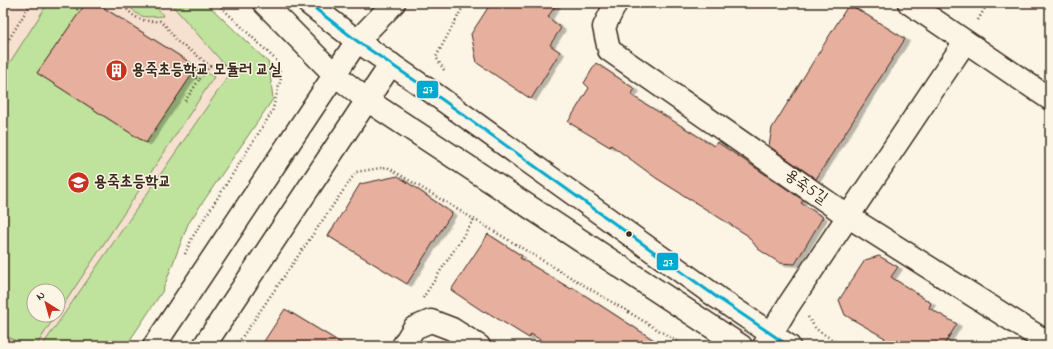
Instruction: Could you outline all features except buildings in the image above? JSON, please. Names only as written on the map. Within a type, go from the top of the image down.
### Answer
[{"type":"street","points":[[264,3],[334,74],[367,100],[741,346]]},
{"type":"street","points":[[308,3],[357,41],[391,64],[775,342],[788,306],[965,42]]},
{"type":"street","points":[[154,346],[357,41],[394,3]]},
{"type":"street","name":"용죽5길","points":[[616,3],[604,27],[609,50],[849,216],[1050,344]]},
{"type":"street","points":[[909,3],[1050,99]]},
{"type":"street","points":[[204,346],[391,64]]},
{"type":"street","points":[[403,346],[414,328],[431,321],[452,330],[478,346]]},
{"type":"path","points":[[3,49],[31,3]]},
{"type":"path","points":[[78,11],[80,3]]},
{"type":"path","points":[[122,3],[131,15],[145,22],[160,21],[166,25],[178,42],[210,66],[186,101]]},
{"type":"path","points":[[182,260],[192,238],[272,112],[280,78],[277,61],[217,3]]},
{"type":"path","points":[[447,74],[436,57],[465,3]]},
{"type":"path","points":[[192,75],[200,80]]},
{"type":"path","points":[[236,346],[356,172],[387,167],[685,346]]},
{"type":"path","points":[[431,321],[423,297],[474,219]]},
{"type":"path","points":[[808,312],[808,317],[816,329],[842,346]]},
{"type":"shaded area","name":"용죽초등학교","points":[[3,3],[170,3],[231,72],[66,311],[66,283],[26,283],[26,323],[58,323],[42,346],[16,346],[3,338]]},
{"type":"green space","points":[[48,3],[86,3],[37,73],[146,143],[197,67],[214,77],[66,301],[66,283],[26,283],[26,323],[51,323],[36,346],[24,346],[3,334],[3,73]]},
{"type":"green space","points":[[128,3],[152,3],[164,16],[147,17],[139,15]]},
{"type":"green space","points":[[170,3],[206,3],[269,63],[273,99],[188,224],[162,292],[126,346],[42,346],[58,323],[66,323],[66,311],[231,72]]},
{"type":"transit line","name":"27","points":[[308,3],[357,41],[433,93],[718,298],[789,346]]},
{"type":"place","name":"용죽초등학교 모듈러 교실","points":[[117,70]]},
{"type":"place","name":"용죽초등학교","points":[[79,182]]}]
